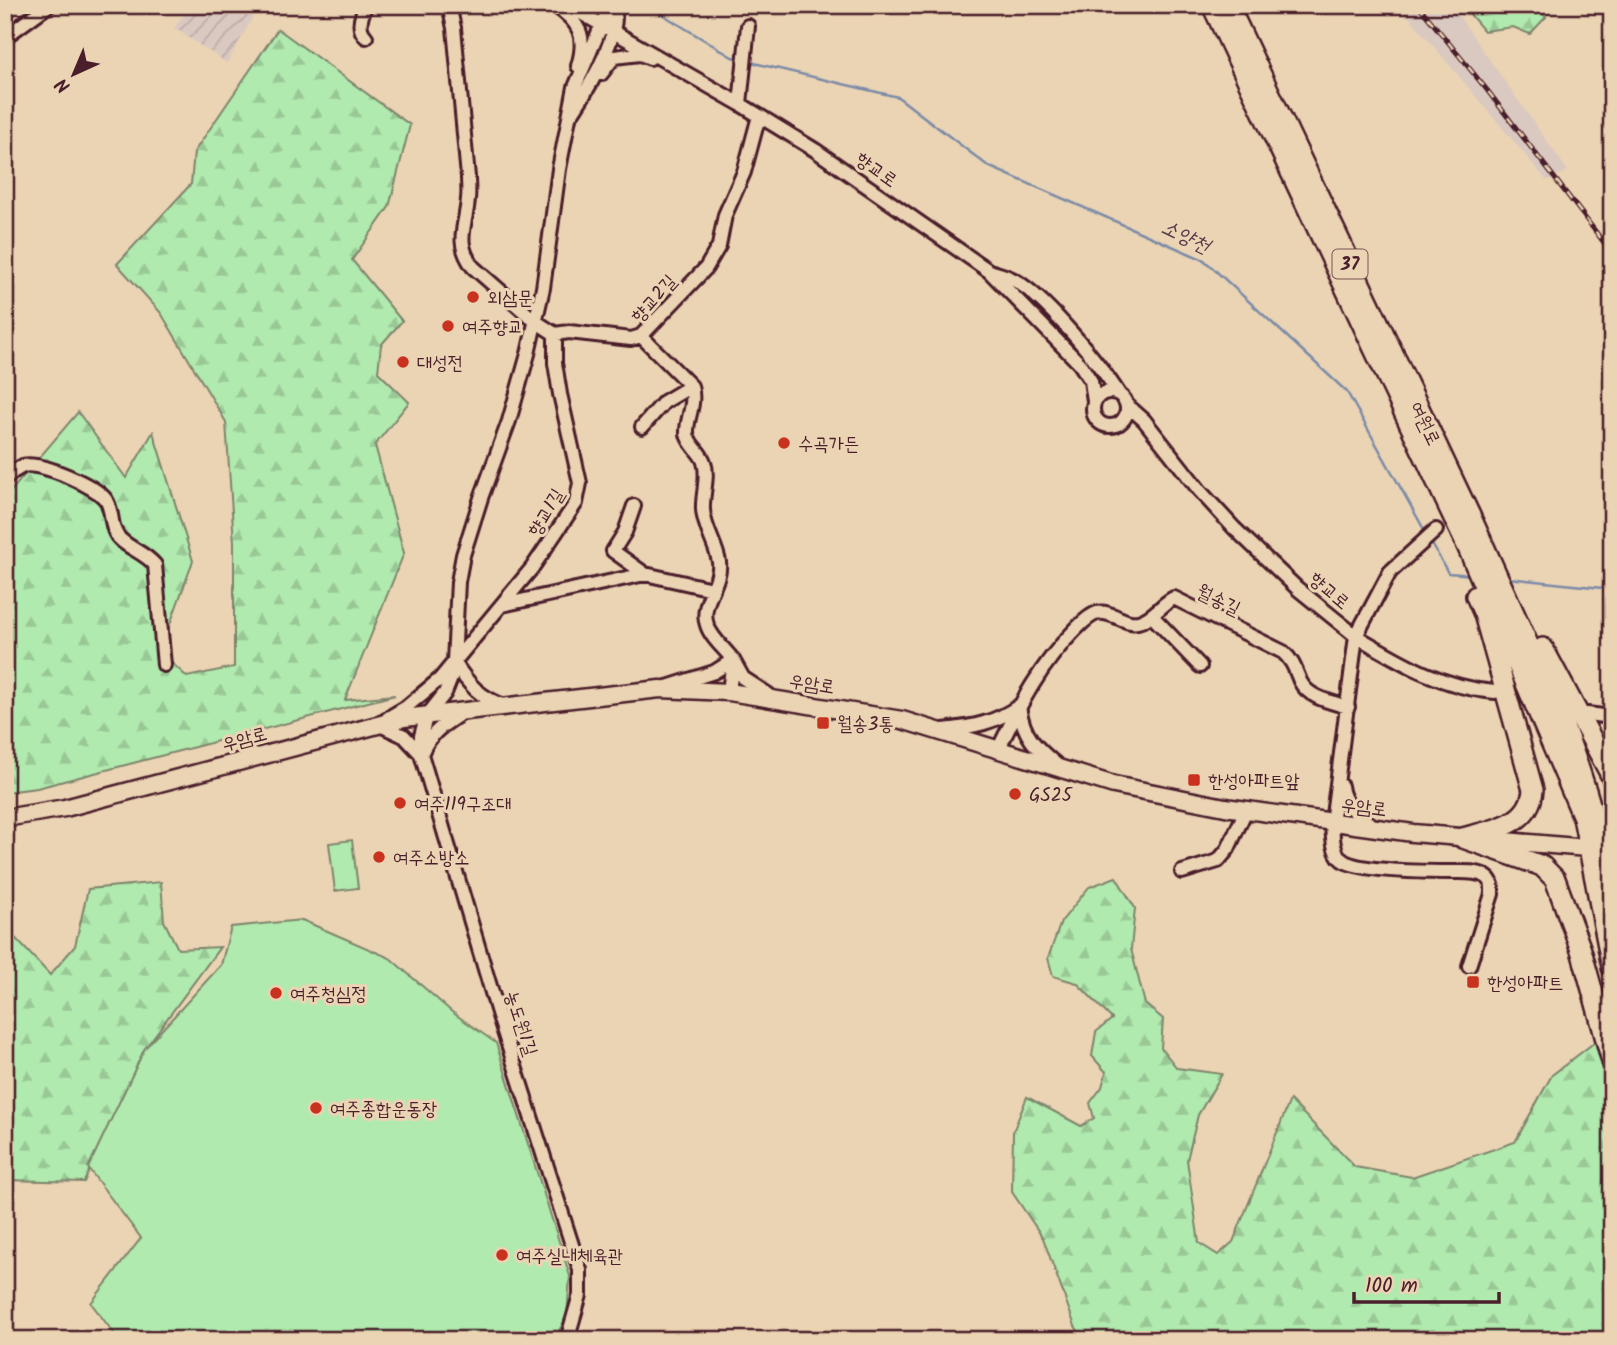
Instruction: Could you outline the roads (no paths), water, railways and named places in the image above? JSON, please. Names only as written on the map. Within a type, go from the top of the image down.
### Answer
[{"type":"highway","points":[[1202,5],[1211,24],[1235,54]]},
{"type":"highway","name":"여원로","points":[[1212,5],[1464,522]]},
{"type":"highway","name":"여원로","points":[[1228,5],[1504,612],[1583,817],[1601,849]]},
{"type":"highway","points":[[1504,612],[1612,777]]},
{"type":"highway","points":[[1463,838],[1511,824],[1524,814],[1532,798],[1533,790],[1504,612]]},
{"type":"highway","points":[[1463,838],[1534,862],[1555,879],[1581,950],[1612,1061]]},
{"type":"highway","name":"37","points":[[1601,849],[1612,893]]},
{"type":"highway","name":"37","points":[[1601,849],[1598,890],[1612,968]]},
{"type":"main road","name":"우암로","points":[[5,818],[65,808],[404,718],[660,689],[729,692],[902,720],[1114,785],[1246,810],[1378,829],[1601,849]]},
{"type":"street","points":[[5,37],[49,5]]},
{"type":"street","points":[[365,5],[360,32],[366,37]]},
{"type":"street","points":[[449,5],[454,28],[468,177],[468,199],[461,233],[466,258],[535,321],[555,334],[569,332],[631,339],[640,336]]},
{"type":"street","points":[[554,5],[575,21],[581,33],[582,47],[573,81],[580,90],[595,85],[614,57],[640,54],[677,68]]},
{"type":"street","name":"향교로","points":[[568,5],[611,19]]},
{"type":"street","name":"향교로","points":[[583,5],[611,19],[677,68],[815,150],[989,271],[1080,364],[1091,381],[1094,401]]},
{"type":"street","name":"향교1길","points":[[426,717],[445,693],[454,662],[458,582],[463,555],[509,421],[535,321],[549,251],[559,169],[571,115],[611,19]]},
{"type":"street","points":[[740,104],[747,29]]},
{"type":"street","name":"향교2길","points":[[691,386],[640,336],[715,256],[725,215],[744,172],[759,116]]},
{"type":"street","name":"향교로","points":[[989,271],[1012,278],[1034,296],[1093,358],[1119,394]]},
{"type":"street","name":"향교1길","points":[[454,662],[502,605],[567,519],[580,493],[555,363],[555,334]]},
{"type":"street","points":[[642,426],[664,402],[691,386],[693,405],[687,433],[703,458],[706,471],[703,512],[719,563],[718,575],[705,615],[707,625],[743,678],[775,698]]},
{"type":"street","points":[[1118,424],[1127,413],[1127,405],[1119,394],[1105,392],[1094,401],[1093,415],[1097,421],[1111,426],[1138,426],[1153,433]]},
{"type":"street","name":"향교로","points":[[1127,405],[1144,420],[1200,491],[1242,536],[1298,589],[1356,636],[1332,823]]},
{"type":"street","points":[[5,479],[24,466],[42,465],[94,489],[106,500],[111,511],[113,529],[120,539],[147,555],[155,565],[164,665]]},
{"type":"street","points":[[634,506],[625,532],[613,551],[645,574],[712,589]]},
{"type":"street","points":[[1436,530],[1390,572],[1356,636],[1432,677],[1458,687],[1495,692]]},
{"type":"street","points":[[502,605],[645,574]]},
{"type":"street","name":"월송길","points":[[999,748],[1019,705],[1058,647],[1086,619],[1107,613],[1132,622],[1152,616],[1165,602],[1174,598],[1283,652],[1292,660],[1301,684],[1311,693],[1348,707]]},
{"type":"street","points":[[1152,616],[1200,666]]},
{"type":"street","points":[[660,689],[714,672],[733,660]]},
{"type":"street","points":[[729,692],[733,660]]},
{"type":"street","points":[[378,724],[425,693],[454,662],[477,692],[492,702],[509,707]]},
{"type":"street","points":[[941,730],[991,723],[1019,705],[1022,724],[1030,740],[1063,771]]},
{"type":"street","points":[[378,724],[404,736],[421,754],[427,739],[439,727],[462,713]]},
{"type":"street","points":[[1587,714],[1612,717]]},
{"type":"street","name":"농도원1길","points":[[426,717],[421,736],[421,754],[498,1013],[580,1270],[580,1295],[567,1340]]},
{"type":"street","points":[[1340,777],[1342,794],[1348,805],[1378,829]]},
{"type":"street","points":[[1182,872],[1218,861],[1228,849],[1246,810]]},
{"type":"street","points":[[1332,823],[1334,848],[1339,858],[1347,864],[1414,871],[1476,873],[1487,877],[1492,884],[1492,894],[1469,966]]},
{"type":"waterway","name":"소양천","points":[[647,5],[732,57],[740,59]]},
{"type":"waterway","name":"소양천","points":[[750,62],[898,97],[988,166],[1204,260],[1347,392],[1426,533]]},
{"type":"waterway","name":"소양천","points":[[1431,542],[1448,573],[1473,575]]},
{"type":"waterway","name":"소양천","points":[[1507,578],[1612,589]]},
{"type":"railway","points":[[1418,5],[1612,253]]},
{"type":"place","name":"외삼문","points":[[473,297]]},
{"type":"place","name":"여주향교","points":[[448,326]]},
{"type":"place","name":"대성전","points":[[403,362]]},
{"type":"place","name":"수곡가든","points":[[784,443]]},
{"type":"place","name":"월송3통","points":[[823,723]]},
{"type":"place","name":"한성아파트앞","points":[[1194,780]]},
{"type":"place","name":"GS25","points":[[1015,794]]},
{"type":"place","name":"여주119구조대","points":[[400,803]]},
{"type":"place","name":"여주소방소","points":[[379,857]]},
{"type":"place","name":"한성아파트","points":[[1473,982]]},
{"type":"place","name":"여주청심정","points":[[276,993]]},
{"type":"place","name":"여주종합운동장","points":[[316,1108]]},
{"type":"place","name":"여주실내체육관","points":[[502,1255]]}]
